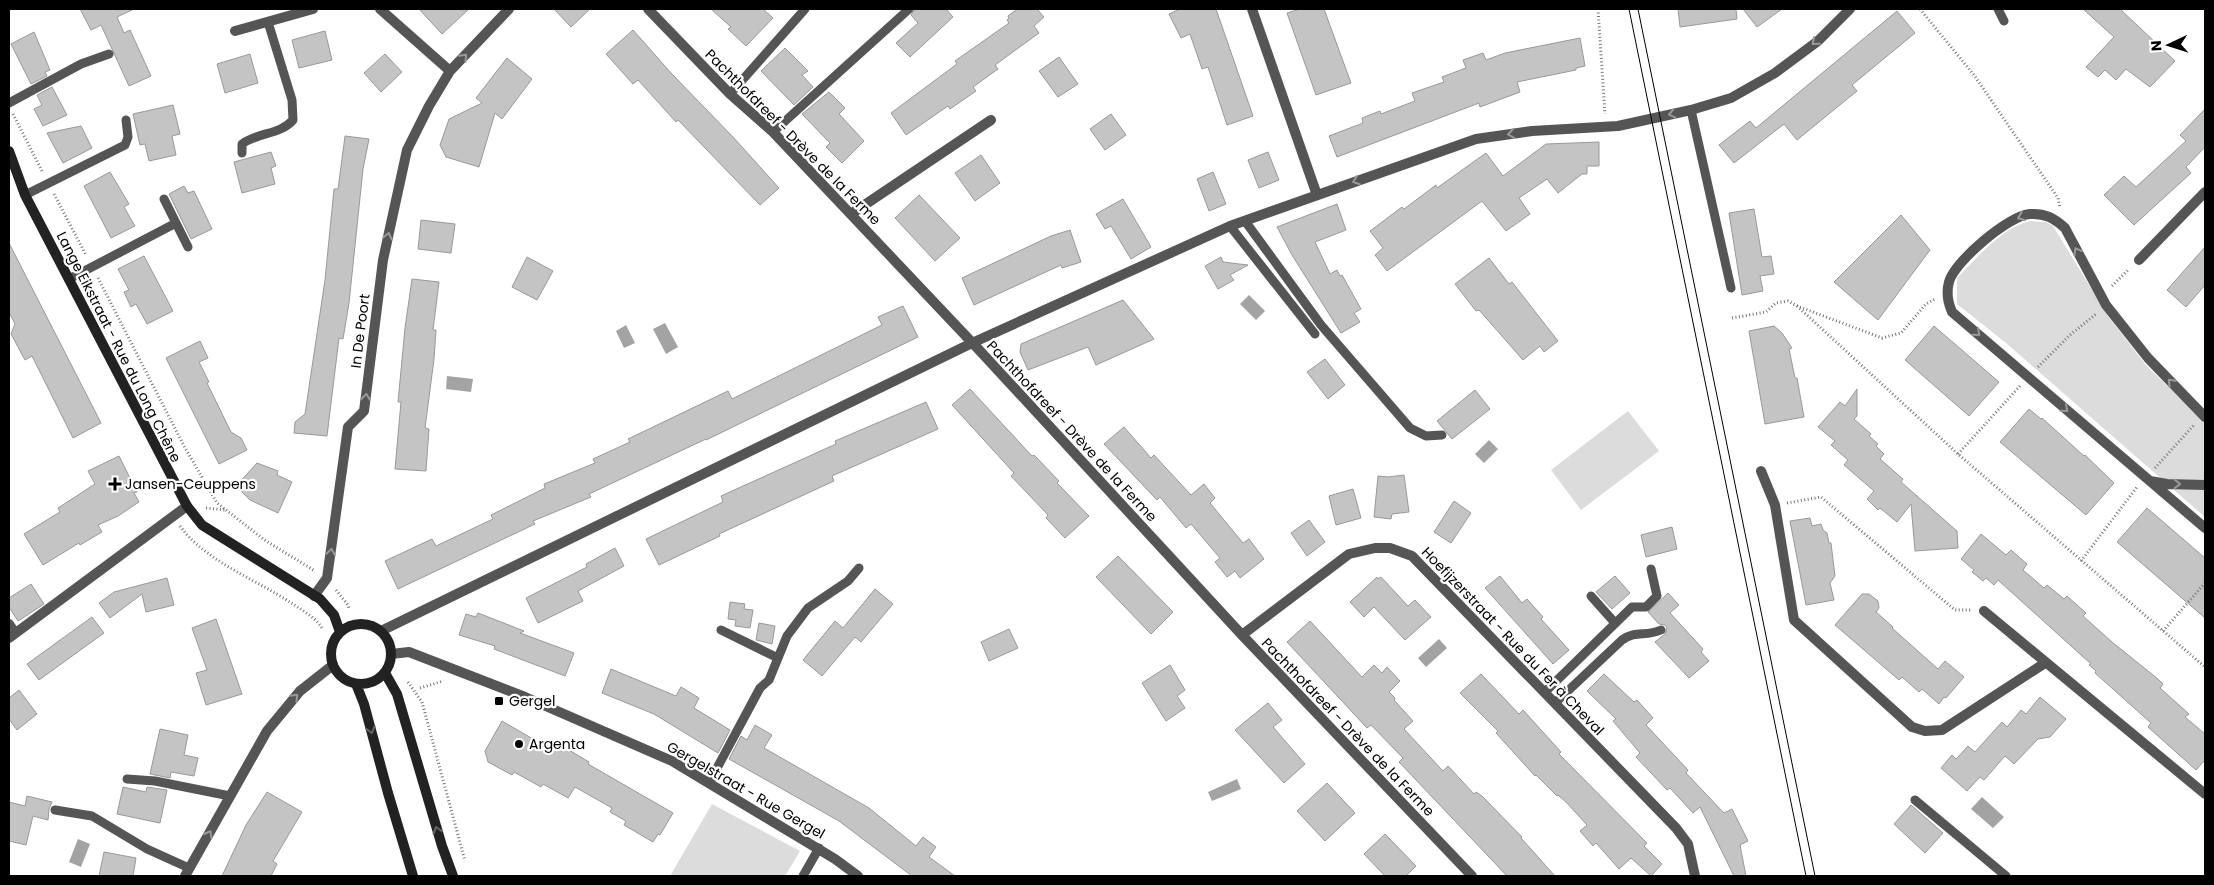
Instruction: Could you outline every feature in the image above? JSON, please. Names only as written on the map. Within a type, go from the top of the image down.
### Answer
[{"type":"main road","name":"Lange Eikstraat - Rue du Long Chêne","points":[[9,151],[26,195],[187,506],[202,525],[314,596],[334,615],[340,632]]},
{"type":"main road","points":[[388,663],[377,680],[367,684],[356,684],[338,674],[333,665],[331,655],[332,644],[340,632],[352,625],[362,624],[372,625],[381,630],[389,641],[388,663],[442,846],[453,876]]},
{"type":"main road","points":[[356,684],[364,704],[388,793],[414,876]]},
{"type":"street","points":[[236,31],[313,9]]},
{"type":"street","points":[[380,9],[450,71]]},
{"type":"street","name":"In De Poort","points":[[314,596],[327,578],[348,427],[364,411],[383,260],[408,150],[429,106],[450,71],[508,9]]},
{"type":"street","name":"Pachthofdreef - Drève de la Ferme","points":[[648,9],[730,94],[772,132],[851,214],[1242,635],[1472,876]]},
{"type":"street","points":[[1252,9],[1317,195]]},
{"type":"street","points":[[381,630],[972,343],[1230,226],[1476,139],[1532,131],[1618,126],[1691,110],[1731,98],[1764,80],[1818,41],[1850,9]]},
{"type":"street","points":[[851,214],[991,120]]},
{"type":"street","points":[[2138,260],[2205,192]]},
{"type":"street","points":[[2204,416],[2148,358],[2106,306],[2064,228],[2054,218],[2044,214],[2029,214],[2018,217],[1963,260],[1953,271],[1947,293],[1952,312],[2205,528]]},
{"type":"street","points":[[1762,471],[1775,505],[1794,620],[1912,727],[1925,731],[1942,730],[2045,663]]},
{"type":"street","points":[[2148,479],[2167,484],[2205,485]]},
{"type":"street","points":[[9,624],[12,636],[187,506]]},
{"type":"street","name":"Hoefijzerstraat - Rue du Fer à Cheval","points":[[1242,635],[1338,560],[1359,550],[1390,548],[1412,556],[1424,566],[1676,828],[1688,844],[1695,876]]},
{"type":"street","points":[[1984,611],[2205,794]]},
{"type":"street","name":"Gergelstraat - Rue Gergel","points":[[388,663],[409,652],[525,697],[672,761],[818,848],[858,876]]},
{"type":"street","points":[[187,872],[266,731],[300,691],[333,665]]},
{"type":"lane","points":[[730,94],[805,9]]},
{"type":"lane","points":[[772,132],[909,9]]},
{"type":"lane","points":[[1998,9],[2004,21]]},
{"type":"lane","points":[[242,153],[242,144],[250,137],[286,128],[293,120],[292,100],[268,22]]},
{"type":"lane","points":[[9,104],[81,64],[109,54]]},
{"type":"lane","points":[[1691,110],[1731,288]]},
{"type":"lane","points":[[26,195],[124,145],[128,137],[126,120]]},
{"type":"lane","points":[[164,199],[188,247]]},
{"type":"lane","points":[[1244,221],[1321,325],[1410,428],[1426,436],[1442,435]]},
{"type":"lane","points":[[69,279],[176,223]]},
{"type":"lane","points":[[1230,226],[1315,334]]},
{"type":"lane","points":[[710,783],[760,688],[769,680],[787,636],[808,608],[848,580],[859,568]]},
{"type":"lane","points":[[1545,692],[1632,607],[1646,607],[1656,596],[1651,569]]},
{"type":"lane","points":[[1591,596],[1615,623]]},
{"type":"lane","points":[[721,630],[778,658]]},
{"type":"lane","points":[[1555,703],[1622,640],[1632,634],[1650,635],[1662,630]]},
{"type":"lane","points":[[127,779],[155,781],[230,796]]},
{"type":"lane","points":[[1915,800],[2006,876]]},
{"type":"lane","points":[[55,810],[92,816],[187,872]]},
{"type":"lane","points":[[803,876],[818,848]]},
{"type":"path","points":[[1598,9],[1606,127]]},
{"type":"path","points":[[1920,9],[1974,75],[2058,198],[2064,228]]},
{"type":"path","points":[[9,104],[48,184],[184,446],[217,503],[266,541],[327,578],[348,605],[352,625]]},
{"type":"path","points":[[2109,290],[2138,260]]},
{"type":"path","points":[[1732,318],[1766,312],[1782,301],[1788,301],[1882,338],[1901,333],[1926,304],[1947,293]]},
{"type":"path","points":[[1797,306],[1958,454],[2205,668]]},
{"type":"path","points":[[1958,454],[2028,377],[2070,335],[2106,306]]},
{"type":"path","points":[[2082,561],[2148,479],[2204,416]]},
{"type":"path","points":[[1775,505],[1822,496],[1955,610],[1984,611]]},
{"type":"path","points":[[2163,631],[2205,583]]},
{"type":"path","points":[[388,663],[410,684],[422,702],[466,867]]},
{"type":"shaded area","points":[[2030,221],[2046,222],[2053,226],[2108,316],[2145,364],[2205,423],[2205,517],[2006,343],[1957,304],[1957,278],[1999,237],[2009,230]]},
{"type":"shaded area","points":[[1249,295],[1265,311],[1256,320],[1240,304]]},
{"type":"shaded area","points":[[665,323],[678,347],[666,354],[653,329]]},
{"type":"shaded area","points":[[626,325],[635,343],[624,348],[616,331]]},
{"type":"shaded area","points":[[447,376],[473,379],[471,392],[446,389]]},
{"type":"shaded area","points":[[1628,411],[1659,451],[1581,510],[1551,470]]},
{"type":"shaded area","points":[[1489,440],[1498,449],[1484,463],[1475,454]]},
{"type":"shaded area","points":[[1439,639],[1447,648],[1426,667],[1418,658]]},
{"type":"shaded area","points":[[1237,779],[1241,789],[1212,801],[1208,792]]},
{"type":"shaded area","points":[[1982,797],[2004,817],[1993,828],[1971,809]]},
{"type":"shaded area","points":[[712,804],[800,851],[785,876],[670,876]]},
{"type":"shaded area","points":[[78,839],[90,844],[81,867],[69,862]]},
{"type":"building","points":[[80,9],[134,9],[117,17],[124,33],[130,30],[151,76],[129,86],[101,25],[91,30]]},
{"type":"building","points":[[419,9],[469,9],[442,34]]},
{"type":"building","points":[[554,9],[590,9],[571,27]]},
{"type":"building","points":[[711,9],[763,9],[773,18],[746,46],[728,29],[731,27]]},
{"type":"building","points":[[915,9],[946,9],[953,17],[910,57],[896,43],[918,23],[911,15]]},
{"type":"building","points":[[1017,9],[1037,9],[1044,17],[1034,26],[1039,33],[995,65],[998,69],[973,87],[976,91],[950,109],[948,106],[906,135],[891,113],[957,64],[955,61],[1009,23],[1007,20],[1008,16]]},
{"type":"building","points":[[1180,9],[1216,9],[1253,116],[1227,125],[1208,67],[1202,69],[1190,34],[1181,38],[1169,14]]},
{"type":"building","points":[[1300,9],[1324,9],[1351,83],[1316,95],[1287,13]]},
{"type":"building","points":[[1678,9],[1736,9],[1737,19],[1680,27]]},
{"type":"building","points":[[1743,9],[1782,9],[1757,27]]},
{"type":"building","points":[[2083,9],[2120,9],[2175,61],[2150,87],[2126,69],[2116,80],[2105,70],[2098,77],[2086,67],[2114,37]]},
{"type":"building","points":[[1897,11],[1915,33],[1852,85],[1857,91],[1797,140],[1784,124],[1734,163],[1719,145],[1750,121],[1756,128]]},
{"type":"building","points":[[633,30],[779,188],[760,205],[678,120],[676,122],[638,80],[633,84],[606,54]]},
{"type":"building","points":[[325,31],[332,60],[299,68],[292,40]]},
{"type":"building","points":[[34,32],[50,70],[45,72],[47,76],[31,84],[11,44]]},
{"type":"building","points":[[1580,38],[1585,66],[1576,68],[1576,70],[1517,82],[1520,92],[1480,107],[1479,103],[1337,157],[1329,136],[1363,123],[1362,118],[1380,111],[1381,114],[1415,101],[1412,93],[1444,82],[1442,77],[1466,68],[1463,60],[1483,53],[1486,60],[1505,53]]},
{"type":"building","points":[[785,48],[808,71],[802,75],[813,87],[794,105],[761,71]]},
{"type":"building","points":[[250,54],[258,83],[225,93],[217,64]]},
{"type":"building","points":[[385,54],[402,72],[381,92],[364,73]]},
{"type":"building","points":[[1059,57],[1078,84],[1058,97],[1039,71]]},
{"type":"building","points":[[507,58],[532,79],[502,119],[495,113],[479,167],[446,157],[440,145],[449,119],[482,103],[476,98]]},
{"type":"building","points":[[52,87],[67,115],[43,126],[34,109],[42,105],[37,95]]},
{"type":"building","points":[[829,92],[845,108],[839,114],[864,141],[842,163],[826,147],[830,143],[802,114]]},
{"type":"building","points":[[173,105],[180,134],[172,136],[176,155],[149,161],[145,144],[140,145],[133,114]]},
{"type":"building","points":[[2205,109],[2205,147],[2186,167],[2191,173],[2134,225],[2104,195],[2124,176],[2136,187],[2186,141],[2180,135]]},
{"type":"building","points":[[1111,114],[1126,135],[1105,150],[1090,129]]},
{"type":"building","points":[[81,126],[92,148],[63,163],[47,133]]},
{"type":"building","points":[[345,136],[369,139],[363,169],[349,303],[343,339],[339,338],[327,436],[294,433],[295,422],[305,414],[325,280],[334,189],[338,189]]},
{"type":"building","points":[[1599,142],[1599,166],[1587,166],[1587,174],[1582,174],[1558,193],[1547,179],[1519,198],[1530,214],[1506,231],[1482,201],[1387,271],[1375,255],[1383,248],[1370,231],[1402,207],[1404,209],[1436,185],[1437,188],[1486,153],[1503,176],[1546,144]]},
{"type":"building","points":[[271,152],[276,166],[271,168],[275,184],[242,193],[234,162]]},
{"type":"building","points":[[1268,152],[1279,180],[1259,188],[1248,160]]},
{"type":"building","points":[[981,155],[1000,183],[975,201],[955,173]]},
{"type":"building","points":[[110,172],[129,204],[124,207],[135,226],[111,238],[84,186]]},
{"type":"building","points":[[1213,172],[1226,204],[1209,211],[1197,179]]},
{"type":"building","points":[[184,186],[188,193],[194,191],[212,229],[191,239],[169,194]]},
{"type":"building","points":[[919,195],[960,238],[935,261],[895,218]]},
{"type":"building","points":[[1123,199],[1151,247],[1131,259],[1111,226],[1105,229],[1096,214]]},
{"type":"building","points":[[1337,204],[1346,230],[1315,242],[1330,274],[1337,270],[1340,276],[1342,275],[1361,309],[1354,313],[1360,322],[1341,333],[1292,255],[1277,227]]},
{"type":"building","points":[[1754,209],[1762,257],[1771,256],[1774,274],[1760,276],[1763,291],[1742,295],[1729,213]]},
{"type":"building","points":[[1901,215],[1930,250],[1878,320],[1834,282]]},
{"type":"building","points":[[421,220],[455,224],[451,253],[418,249]]},
{"type":"building","points":[[1070,230],[1081,262],[1062,268],[1061,265],[974,305],[962,278],[1051,236]]},
{"type":"building","points":[[9,243],[101,423],[73,438],[32,356],[25,360],[11,334],[15,324],[9,312]]},
{"type":"building","points":[[2205,247],[2205,285],[2186,307],[2167,290]]},
{"type":"building","points":[[144,256],[173,311],[147,324],[136,304],[131,307],[124,292],[129,290],[118,269]]},
{"type":"building","points":[[527,257],[553,271],[537,300],[512,287]]},
{"type":"building","points":[[1221,257],[1223,262],[1248,265],[1230,275],[1234,280],[1218,289],[1205,266]]},
{"type":"building","points":[[1489,258],[1509,284],[1512,282],[1558,341],[1544,352],[1540,346],[1523,360],[1479,310],[1476,311],[1455,284]]},
{"type":"building","points":[[412,279],[439,282],[433,330],[436,330],[434,359],[425,428],[429,429],[426,471],[395,469],[401,402],[398,402]]},
{"type":"building","points":[[1123,300],[1154,339],[1096,365],[1088,347],[1028,370],[1020,352],[1021,344]]},
{"type":"building","points":[[903,306],[918,337],[706,440],[589,494],[591,497],[533,521],[535,524],[398,589],[385,561],[432,539],[436,546],[493,519],[491,515],[545,488],[544,484],[595,463],[593,459],[630,442],[628,439],[728,391],[732,399],[882,325],[878,317]]},
{"type":"building","points":[[1774,326],[1782,333],[1792,348],[1789,349],[1795,378],[1797,378],[1804,417],[1765,424],[1749,331]]},
{"type":"building","points":[[1934,326],[1999,382],[1969,416],[1905,360]]},
{"type":"building","points":[[200,341],[208,358],[199,362],[209,382],[207,383],[231,432],[241,438],[247,450],[219,464],[166,358]]},
{"type":"building","points":[[1325,359],[1345,385],[1328,399],[1307,372]]},
{"type":"building","points":[[970,389],[1032,456],[1034,455],[1059,481],[1057,483],[1089,516],[1065,538],[1046,518],[1048,515],[1011,476],[1014,473],[952,405]]},
{"type":"building","points":[[1857,389],[1857,416],[1854,419],[1871,434],[1869,436],[1878,444],[1876,446],[1884,454],[1880,459],[1903,479],[1901,482],[1957,531],[1958,548],[1915,551],[1911,504],[1897,522],[1880,508],[1878,510],[1867,499],[1874,491],[1844,465],[1848,460],[1831,445],[1835,441],[1818,427],[1840,402],[1845,406]]},
{"type":"building","points":[[1475,390],[1490,409],[1452,439],[1437,421]]},
{"type":"building","points":[[926,402],[938,429],[832,476],[834,481],[719,534],[720,536],[659,565],[646,539],[723,502],[721,496],[836,444],[835,441]]},
{"type":"building","points":[[2029,409],[2085,455],[2114,483],[2086,515],[2000,442]]},
{"type":"building","points":[[1124,427],[1151,458],[1154,455],[1191,495],[1204,484],[1215,498],[1210,503],[1243,543],[1249,539],[1264,559],[1240,578],[1235,571],[1227,577],[1215,562],[1220,558],[1191,524],[1186,528],[1160,497],[1157,500],[1104,444]]},
{"type":"building","points":[[119,456],[137,492],[134,493],[139,502],[118,516],[98,525],[102,532],[80,545],[79,543],[43,565],[24,534],[60,512],[58,508],[95,484],[88,471]]},
{"type":"building","points":[[257,463],[278,471],[277,475],[292,482],[278,513],[250,500],[236,486]]},
{"type":"building","points":[[1404,475],[1409,512],[1392,514],[1391,519],[1374,517],[1378,476]]},
{"type":"building","points":[[1353,489],[1361,518],[1336,525],[1329,496]]},
{"type":"building","points":[[1454,501],[1471,513],[1451,543],[1434,532]]},
{"type":"building","points":[[2147,508],[2205,558],[2205,618],[2117,542]]},
{"type":"building","points":[[1810,518],[1812,526],[1821,524],[1823,530],[1827,533],[1829,543],[1831,543],[1835,576],[1830,583],[1834,600],[1806,605],[1790,521]]},
{"type":"building","points":[[1309,520],[1325,542],[1307,556],[1291,533]]},
{"type":"building","points":[[1672,527],[1677,549],[1646,557],[1641,535]]},
{"type":"building","points":[[1981,534],[2006,555],[2011,550],[2027,564],[2023,570],[2044,588],[2047,585],[2064,599],[2067,596],[2086,613],[2083,616],[2163,684],[2160,688],[2189,714],[2185,717],[2205,734],[2205,760],[2196,770],[2148,727],[2151,723],[2095,673],[2096,671],[2089,665],[2091,664],[1998,580],[1994,585],[1986,578],[1983,581],[1972,572],[1974,570],[1961,559]]},
{"type":"building","points":[[615,548],[624,566],[578,591],[583,601],[538,623],[526,598],[587,567],[586,564]]},
{"type":"building","points":[[1118,556],[1173,612],[1151,634],[1096,577]]},
{"type":"building","points":[[1500,576],[1522,603],[1527,599],[1543,617],[1541,619],[1569,650],[1553,664],[1485,588]]},
{"type":"building","points":[[1615,576],[1630,593],[1612,609],[1596,592]]},
{"type":"building","points":[[1377,577],[1378,579],[1381,577],[1408,606],[1415,600],[1431,617],[1405,640],[1374,607],[1364,617],[1350,602]]},
{"type":"building","points":[[167,578],[174,605],[146,612],[142,594],[110,618],[99,603],[114,592]]},
{"type":"building","points":[[31,584],[44,604],[18,621],[9,607],[9,598]]},
{"type":"building","points":[[875,589],[893,604],[861,642],[855,637],[822,676],[803,660],[835,621],[843,628]]},
{"type":"building","points":[[1668,593],[1679,605],[1670,613],[1703,649],[1701,652],[1709,661],[1689,678],[1655,642],[1665,634],[1667,628],[1665,625],[1659,624],[1648,612]]},
{"type":"building","points":[[1862,594],[1869,594],[1878,601],[1879,608],[1876,612],[1938,669],[1945,661],[1964,677],[1939,704],[1922,689],[1919,692],[1902,677],[1899,680],[1835,625]]},
{"type":"building","points":[[730,602],[745,604],[744,609],[753,610],[750,628],[735,626],[736,620],[728,619]]},
{"type":"building","points":[[478,613],[524,631],[520,633],[574,653],[565,676],[494,649],[495,646],[459,635],[466,614],[476,617]]},
{"type":"building","points":[[92,617],[104,633],[39,680],[27,664]]},
{"type":"building","points":[[216,619],[242,694],[206,705],[196,673],[207,670],[192,628]]},
{"type":"building","points":[[1310,621],[1362,677],[1374,665],[1382,673],[1387,667],[1400,681],[1389,692],[1413,721],[1404,729],[1443,771],[1448,766],[1474,794],[1476,792],[1482,796],[1522,837],[1555,876],[1507,876],[1399,762],[1403,758],[1371,725],[1367,728],[1287,642]]},
{"type":"building","points":[[759,623],[775,626],[772,644],[756,640]]},
{"type":"building","points":[[1009,629],[1018,648],[989,661],[981,642]]},
{"type":"building","points":[[1170,665],[1185,690],[1177,696],[1185,708],[1166,721],[1142,683]]},
{"type":"building","points":[[611,669],[676,696],[681,687],[699,698],[694,708],[730,730],[718,753],[654,714],[602,693]]},
{"type":"building","points":[[1481,674],[1519,714],[1523,710],[1561,752],[1559,754],[1647,843],[1644,846],[1662,864],[1651,876],[1631,858],[1619,869],[1596,843],[1593,846],[1580,831],[1587,825],[1566,802],[1535,776],[1496,733],[1498,731],[1460,693]]},
{"type":"building","points":[[1604,674],[1634,702],[1637,700],[1653,718],[1646,725],[1688,770],[1686,773],[1724,813],[1732,809],[1748,841],[1740,845],[1746,876],[1734,876],[1700,807],[1693,813],[1670,788],[1667,790],[1636,757],[1640,753],[1613,721],[1616,719],[1587,691]]},
{"type":"building","points":[[19,690],[37,714],[17,730],[9,719],[9,698]]},
{"type":"building","points":[[2040,697],[2066,719],[2050,737],[2038,739],[2014,764],[2005,756],[1984,780],[1980,777],[1967,791],[1941,768],[1952,755],[1956,759],[1968,746],[1975,752],[2002,722],[2007,727],[2021,710],[2026,714]]},
{"type":"building","points":[[1268,703],[1282,720],[1273,727],[1305,764],[1284,783],[1235,730]]},
{"type":"building","points":[[502,721],[533,739],[562,751],[564,747],[589,762],[588,764],[673,813],[660,835],[658,834],[653,842],[624,825],[626,821],[610,812],[612,808],[575,787],[568,798],[543,784],[541,787],[514,772],[512,775],[488,762],[485,751]]},
{"type":"building","points":[[755,725],[772,735],[764,748],[869,808],[916,846],[923,837],[936,847],[929,857],[955,876],[912,876],[839,821],[729,759],[741,736],[747,740]]},
{"type":"building","points":[[160,729],[188,735],[184,755],[198,758],[194,776],[171,772],[170,778],[150,774]]},
{"type":"building","points":[[1327,783],[1355,813],[1325,841],[1297,811]]},
{"type":"building","points":[[123,787],[146,792],[147,787],[167,790],[160,823],[117,814]]},
{"type":"building","points":[[267,792],[302,812],[273,861],[277,864],[271,876],[222,876],[246,825]]},
{"type":"building","points":[[27,796],[52,802],[48,820],[33,816],[26,845],[9,841],[9,802],[25,806]]},
{"type":"building","points":[[1911,805],[1943,833],[1925,853],[1894,824]]},
{"type":"building","points":[[1385,834],[1416,866],[1406,876],[1385,876],[1364,854]]},
{"type":"building","points":[[104,852],[136,858],[133,876],[99,876]]},
{"type":"tram line","points":[[1629,9],[1806,876]]},
{"type":"tram line","points":[[1638,9],[1815,876]]},
{"type":"place","name":"Jansen-Ceuppens","points":[[115,484]]},
{"type":"place","name":"Gergel","points":[[499,701]]},
{"type":"place","name":"Argenta","points":[[519,744]]}]
